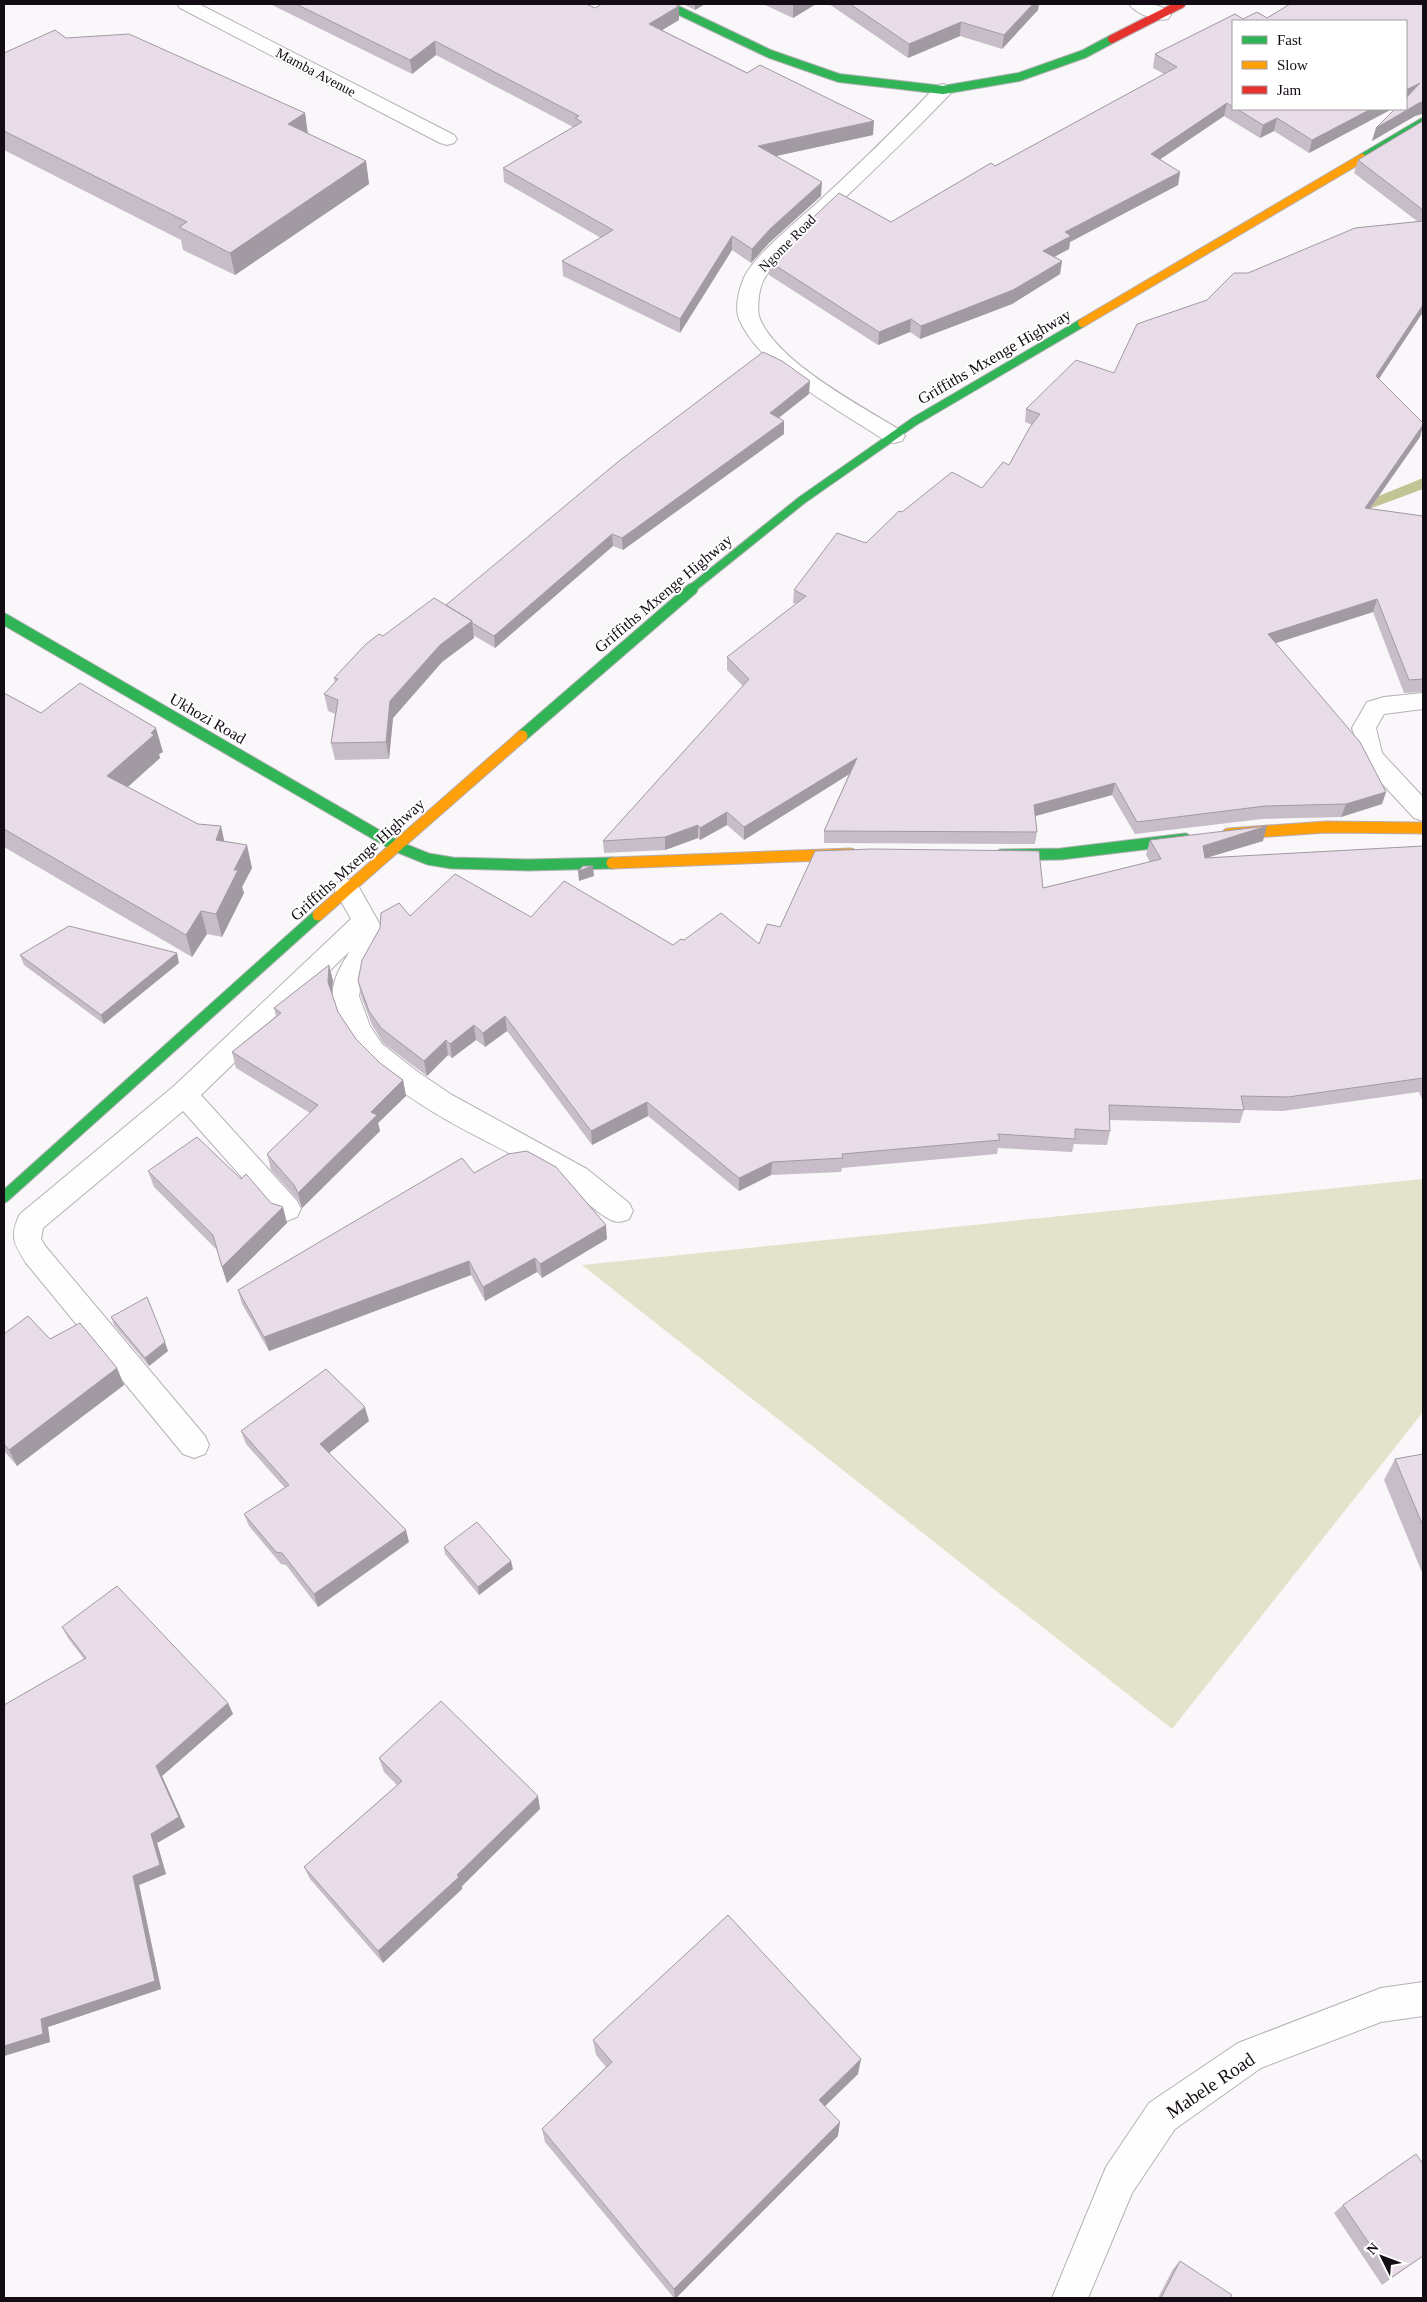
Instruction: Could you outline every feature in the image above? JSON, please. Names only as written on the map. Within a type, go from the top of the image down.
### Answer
[{"type":"street","name":"Mamba Avenue","points":[[186,4],[447,139]]},
{"type":"street","points":[[665,4],[770,54],[839,78],[943,90],[1019,77],[1084,54],[1181,4]]},
{"type":"street","points":[[1138,4],[1162,14]]},
{"type":"street","name":"Ngome Road","points":[[894,436],[817,387],[772,351],[749,318],[749,288],[757,273],[786,242],[899,136],[943,90]]},
{"type":"street","name":"Griffiths Mxenge Highway","points":[[4,1197],[396,846],[666,610],[802,500],[915,421],[1423,122]]},
{"type":"street","name":"Ukhozi Road","points":[[4,619],[396,846],[428,859],[452,863],[520,865],[630,863],[732,857],[861,853]]},
{"type":"street","points":[[1423,701],[1384,705],[1375,708],[1364,728],[1372,756],[1423,812]]},
{"type":"street","points":[[1213,836],[1262,830],[1337,827],[1423,828]]},
{"type":"street","points":[[989,855],[1061,854],[1193,838]]},
{"type":"street","points":[[347,890],[370,930],[368,942],[350,974],[346,996],[358,1030],[373,1051],[408,1080],[442,1103],[577,1177],[619,1211]]},
{"type":"street","points":[[194,1445],[36,1255],[27,1240],[30,1222],[184,1094],[365,921]]},
{"type":"street","points":[[184,1094],[287,1209]]},
{"type":"street","name":"Mabele Road","points":[[1070,2298],[1119,2180],[1162,2116],[1250,2055],[1381,2005],[1423,1999]]},
{"type":"green space","points":[[1423,1179],[1423,1412],[1172,1729],[582,1265]]},
{"type":"building","points":[[296,4],[586,4],[595,8],[602,4],[675,4],[679,6],[649,24],[747,73],[760,65],[874,121],[758,146],[822,182],[770,229],[752,249],[732,236],[680,319],[562,261],[613,230],[503,168],[582,122],[575,118],[579,116],[435,41],[410,60]]},
{"type":"building","points":[[850,4],[1033,4],[1004,35],[961,22],[909,44]]},
{"type":"building","points":[[1290,4],[1423,4],[1423,102],[1407,110],[1407,97],[1420,83],[1407,90],[1407,20],[1232,20],[1232,106],[1227,103],[1151,154],[1180,172],[1065,232],[1071,236],[1043,251],[1062,261],[1013,290],[921,326],[911,319],[879,332],[770,262],[783,246],[839,193],[891,222],[991,163],[995,166],[1177,67],[1155,54],[1235,14],[1243,19],[1257,12],[1267,18]]},
{"type":"building","points":[[55,30],[66,38],[129,34],[305,113],[288,124],[366,161],[230,253],[179,227],[187,222],[4,131],[4,53]]},
{"type":"building","points":[[1239,110],[1369,110],[1312,140],[1277,118],[1263,125]]},
{"type":"building","points":[[1394,110],[1407,110],[1376,128]]},
{"type":"building","points":[[1423,121],[1423,210],[1358,160]]},
{"type":"building","points":[[1423,221],[1423,305],[1376,376],[1423,425],[1365,508],[1423,516],[1423,679],[1409,680],[1377,599],[1268,634],[1360,742],[1386,792],[1346,804],[1265,806],[1137,822],[1115,783],[1034,805],[1037,832],[824,831],[857,758],[744,827],[727,812],[700,828],[698,825],[665,837],[603,841],[749,679],[727,657],[806,596],[794,590],[837,533],[866,543],[899,511],[902,512],[952,472],[982,488],[1003,462],[1009,465],[1030,427],[1040,414],[1026,409],[1076,360],[1114,373],[1137,324],[1207,300],[1234,273],[1248,273],[1355,228]]},
{"type":"building","points":[[763,352],[782,361],[810,381],[770,413],[784,421],[622,538],[612,534],[494,636],[446,605],[619,461]]},
{"type":"building","points":[[434,598],[472,621],[440,645],[390,701],[386,742],[331,743],[338,700],[324,694],[338,679],[334,678],[366,644],[379,634],[383,636]]},
{"type":"building","points":[[80,683],[156,728],[151,733],[154,735],[107,776],[198,824],[221,826],[216,840],[247,845],[234,870],[238,870],[216,914],[201,911],[186,935],[4,829],[4,693],[41,713]]},
{"type":"building","points":[[1267,826],[1203,846],[1205,858],[1423,846],[1423,1078],[1288,1097],[1241,1096],[1244,1110],[1109,1105],[1110,1131],[1075,1129],[1075,1139],[998,1134],[1000,1140],[842,1154],[843,1158],[772,1162],[739,1178],[647,1102],[591,1131],[505,1016],[483,1033],[474,1025],[450,1044],[446,1040],[424,1061],[381,1028],[369,1011],[358,981],[362,960],[380,928],[381,913],[399,903],[410,916],[455,874],[531,917],[564,881],[673,945],[681,939],[684,940],[721,913],[759,944],[767,924],[780,927],[815,851],[872,849],[1039,851],[1043,888],[1161,859],[1150,840]]},
{"type":"building","points":[[583,866],[593,866],[578,871]]},
{"type":"building","points":[[69,926],[177,953],[101,1015],[20,955]]},
{"type":"building","points":[[329,965],[328,982],[338,1012],[356,1039],[380,1063],[403,1080],[371,1112],[377,1115],[298,1193],[294,1185],[267,1154],[318,1105],[232,1052],[281,1013],[274,1008]]},
{"type":"building","points":[[197,1137],[241,1179],[246,1174],[271,1203],[283,1207],[222,1267],[213,1235],[148,1171]]},
{"type":"building","points":[[527,1151],[556,1167],[606,1225],[540,1264],[535,1258],[483,1287],[469,1261],[264,1337],[238,1290],[462,1158],[474,1173],[508,1154]]},
{"type":"building","points":[[147,1297],[165,1342],[145,1358],[111,1317]]},
{"type":"building","points":[[28,1316],[50,1339],[80,1323],[117,1368],[9,1450],[4,1444],[4,1334]]},
{"type":"building","points":[[326,1369],[365,1407],[320,1444],[406,1530],[314,1594],[282,1553],[276,1552],[244,1514],[289,1485],[241,1431]]},
{"type":"building","points":[[1423,1454],[1423,1526],[1395,1459]]},
{"type":"building","points":[[477,1522],[511,1561],[478,1587],[444,1547]]},
{"type":"building","points":[[117,1586],[228,1703],[156,1766],[179,1817],[151,1834],[160,1865],[133,1876],[155,1981],[41,2019],[43,2034],[4,2046],[4,1705],[86,1658],[62,1627]]},
{"type":"building","points":[[441,1701],[538,1796],[457,1875],[459,1877],[378,1951],[304,1867],[402,1781],[379,1758]]},
{"type":"building","points":[[728,1915],[861,2059],[819,2100],[840,2122],[674,2289],[542,2129],[612,2062],[593,2040]]},
{"type":"building","points":[[1416,2154],[1423,2164],[1423,2256],[1392,2277],[1343,2205]]},
{"type":"building","points":[[1180,2261],[1232,2295],[1230,2298],[1161,2298]]},
{"type":"waterway","points":[[1353,509],[1361,508],[1420,485],[1423,482]]},
{"type":"traffic: fast","points":[[665,4],[770,54],[839,78],[943,90],[1019,77],[1084,54],[1112,39]]},
{"type":"traffic: fast","points":[[1362,158],[1423,122]]},
{"type":"traffic: fast","points":[[522,736],[666,610],[802,500],[915,421],[1082,323]]},
{"type":"traffic: fast","points":[[4,619],[396,846],[428,859],[452,863],[529,865],[612,863]]},
{"type":"traffic: fast","points":[[1001,855],[1061,854],[1185,839]]},
{"type":"traffic: fast","points":[[4,1197],[318,915]]},
{"type":"traffic: slow","points":[[1082,323],[1362,158]]},
{"type":"traffic: slow","points":[[318,915],[522,736]]},
{"type":"traffic: slow","points":[[1228,834],[1326,827],[1423,828]]},
{"type":"traffic: slow","points":[[612,863],[851,854]]},
{"type":"traffic: jam","points":[[1112,39],[1181,4]]}]
